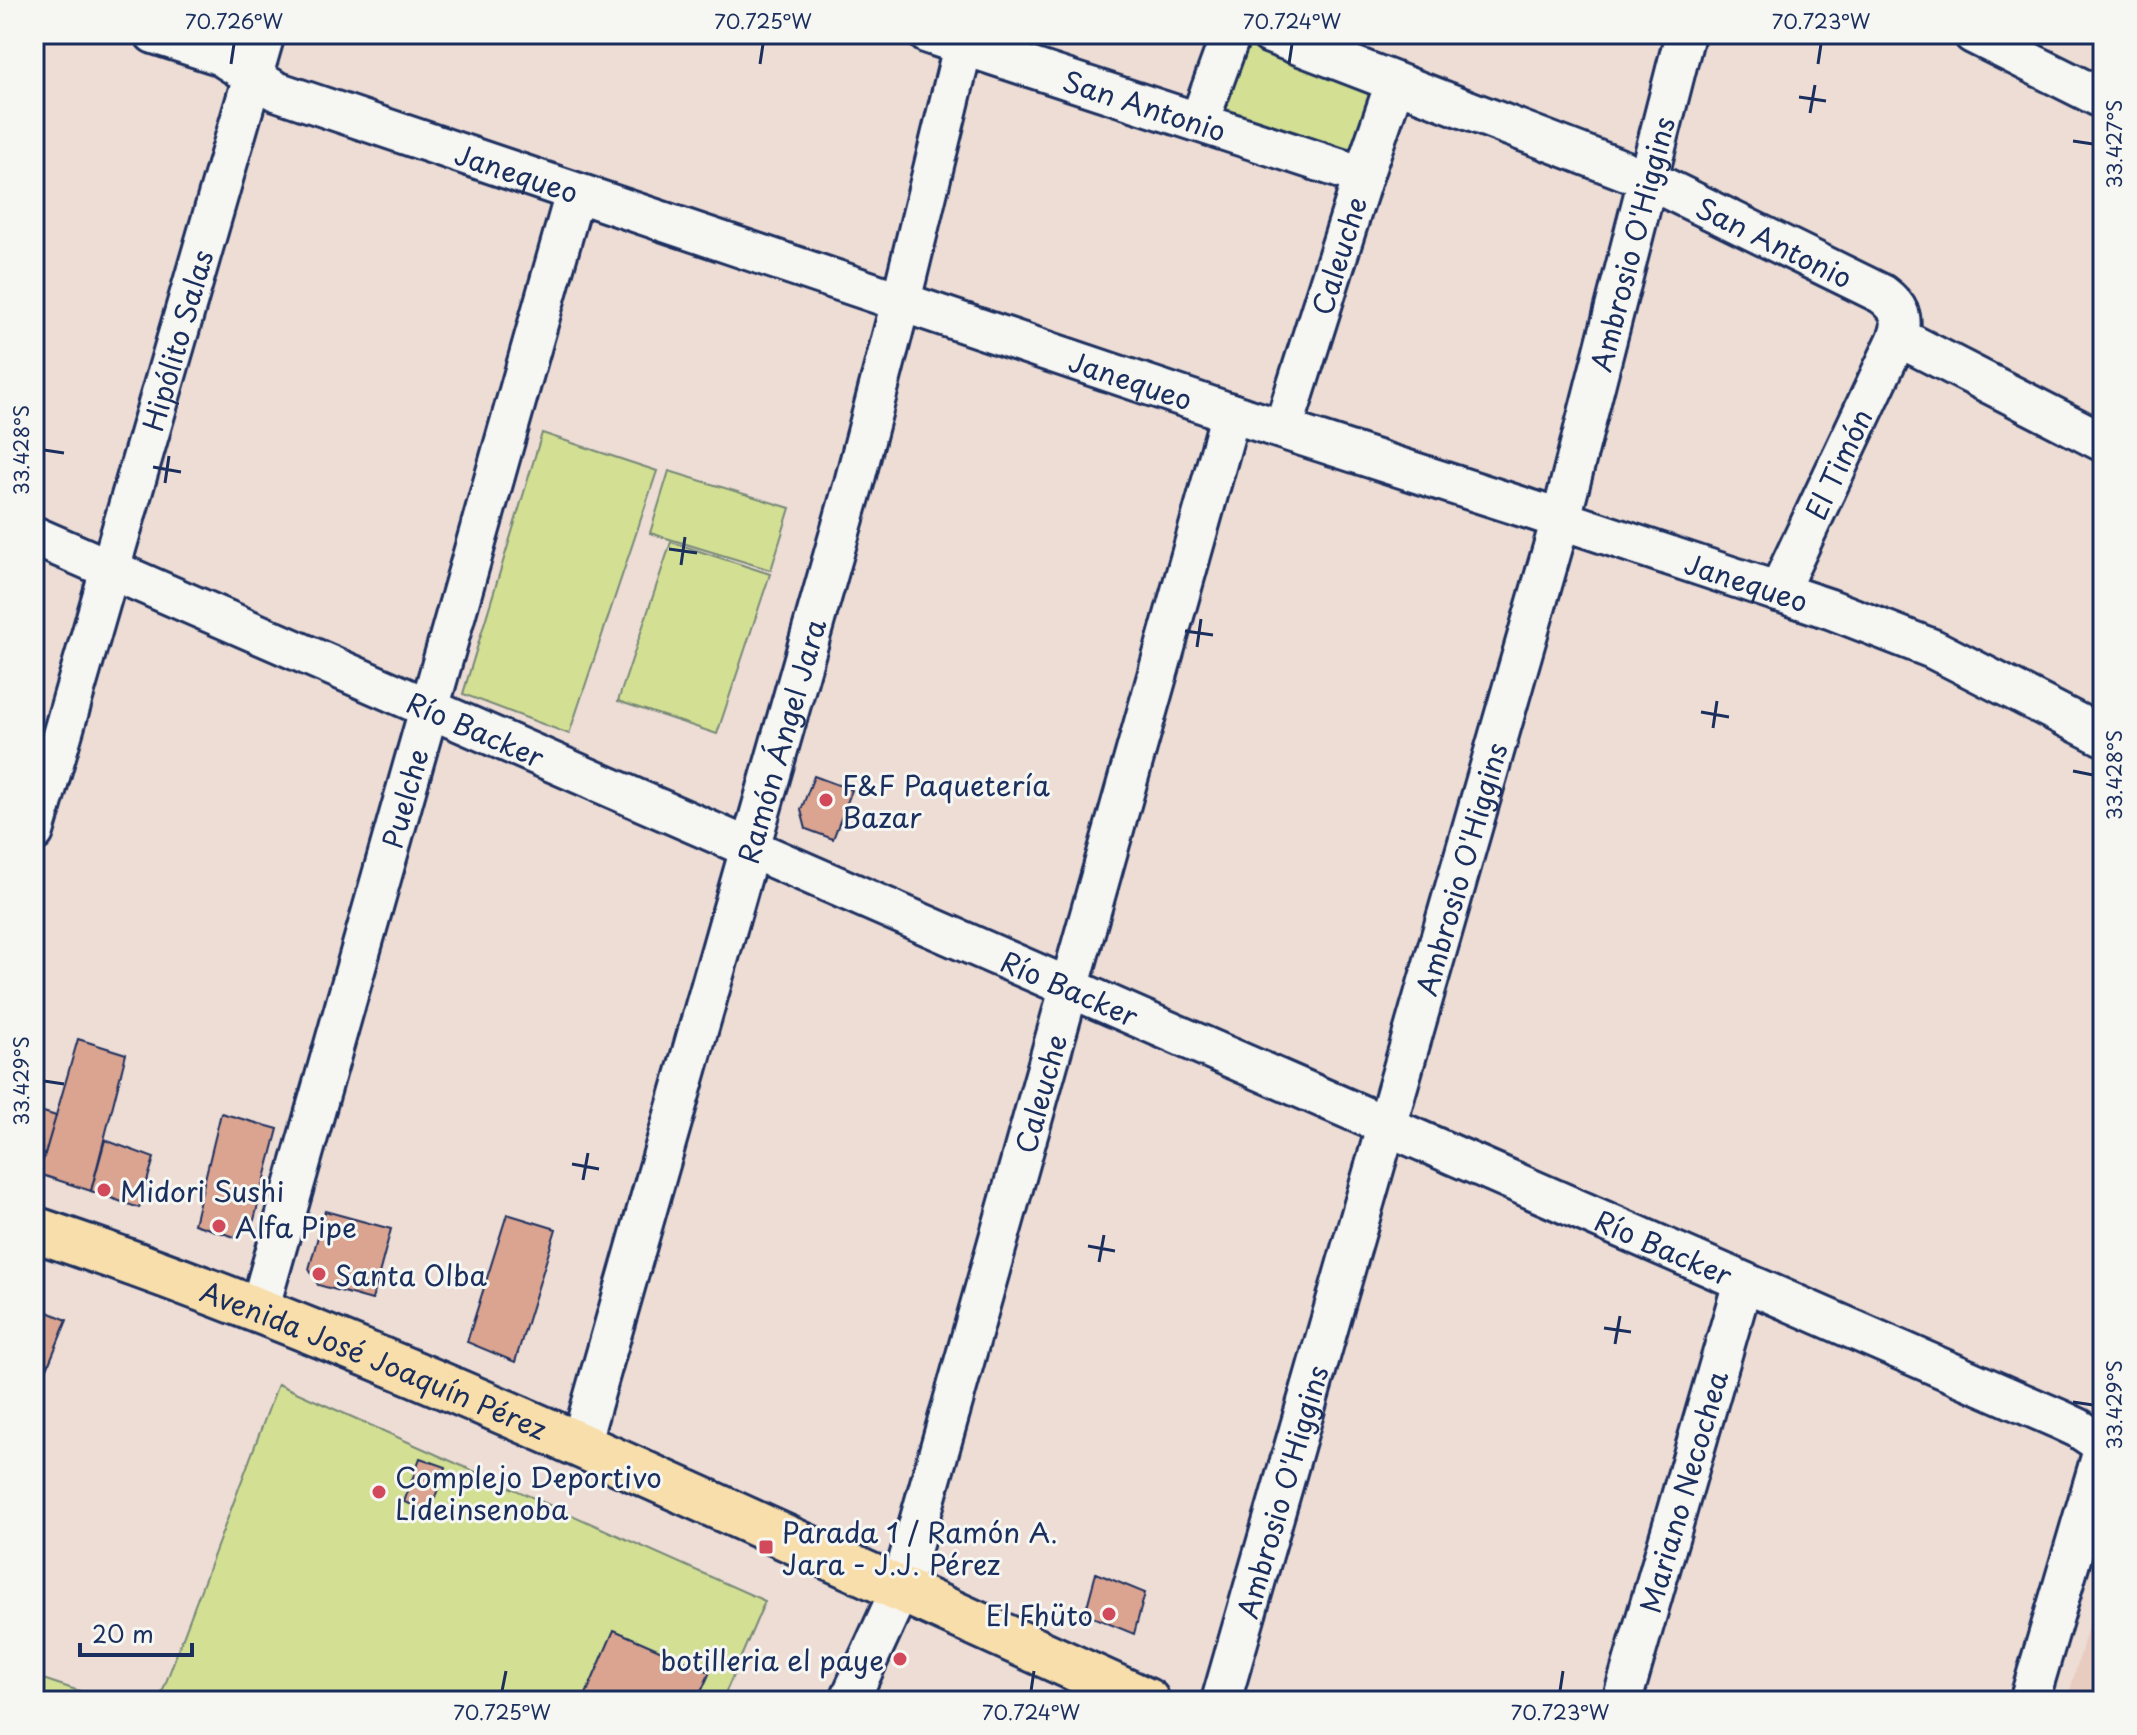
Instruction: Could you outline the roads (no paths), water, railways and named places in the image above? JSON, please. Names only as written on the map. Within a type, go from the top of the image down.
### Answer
[{"type":"main road","name":"Avenida José Joaquín Pérez","points":[[34,1229],[259,1310],[580,1445],[1147,1701]]},
{"type":"street","name":"Janequeo","points":[[154,34],[219,55],[276,91],[1231,413],[1561,519],[1876,626],[1933,649],[2103,736]]},
{"type":"street","name":"Hipólito Salas","points":[[34,832],[265,34]]},
{"type":"street","points":[[1199,122],[1231,34]]},
{"type":"street","name":"San Antonio","points":[[1270,34],[1647,179],[1882,294],[1897,306],[1900,314],[1898,337]]},
{"type":"street","name":"Ambrosio O'Higgins","points":[[1221,1701],[1561,519],[1685,34]]},
{"type":"street","points":[[1973,34],[2103,99]]},
{"type":"street","name":"San Antonio","points":[[952,38],[1363,176]]},
{"type":"street","name":"Ramón Ángel Jara","points":[[580,1445],[834,556],[901,301],[952,38]]},
{"type":"street","name":"Caleuche","points":[[1283,429],[1395,83]]},
{"type":"street","name":"Puelche","points":[[259,1310],[575,193]]},
{"type":"street","points":[[1898,337],[2103,442]]},
{"type":"street","name":"El Timón","points":[[1778,592],[1898,337]]},
{"type":"street","name":"Caleuche","points":[[849,1701],[900,1590],[1231,413]]},
{"type":"street","name":"Río Backer","points":[[34,536],[2078,1428],[2103,1447]]},
{"type":"street","name":"Mariano Necochea","points":[[1622,1701],[1743,1282]]},
{"type":"street","points":[[2029,1701],[2103,1447]]},
{"type":"place","name":"F&F Paquetería Bazar","points":[[826,800]]},
{"type":"place","name":"Midori Sushi","points":[[104,1190]]},
{"type":"place","name":"Alfa Pipe","points":[[219,1226]]},
{"type":"place","name":"Santa Olba","points":[[319,1274]]},
{"type":"place","name":"Complejo Deportivo Lideinsenoba","points":[[379,1492]]},
{"type":"place","name":"Parada 1 / Ramón A. Jara - J.J. Pérez","points":[[766,1547]]},
{"type":"place","name":"El Fhüto","points":[[1109,1614]]},
{"type":"place","name":"botilleria el paye","points":[[900,1659]]}]
